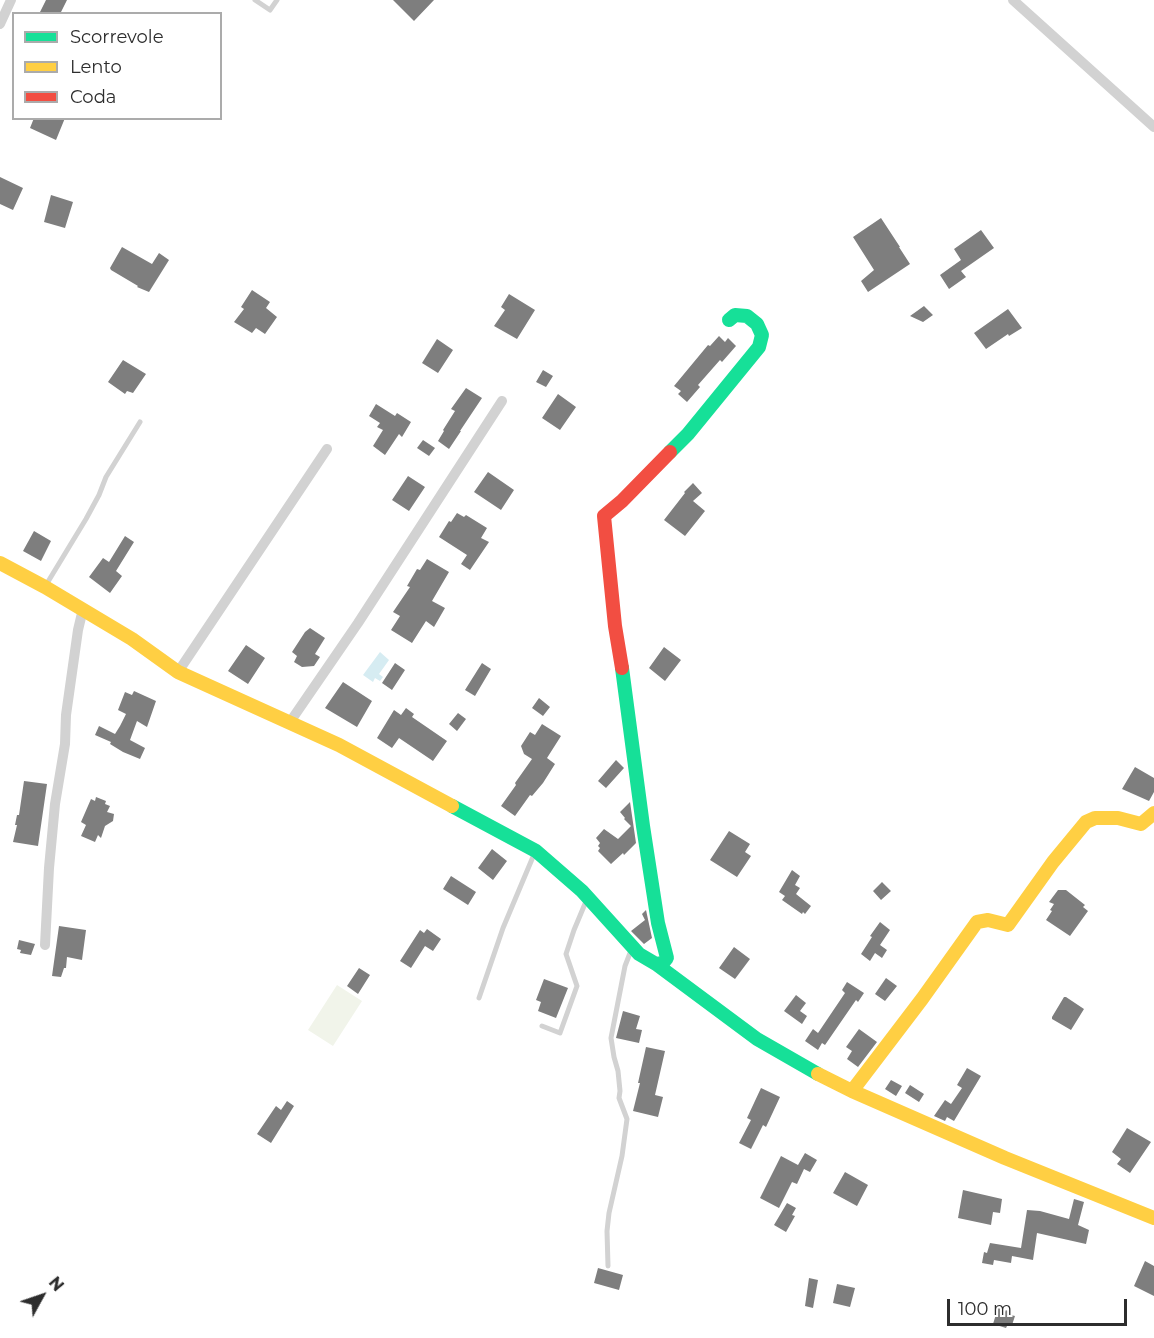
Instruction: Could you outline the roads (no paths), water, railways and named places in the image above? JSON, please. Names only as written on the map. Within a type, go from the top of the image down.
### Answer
[{"type":"street","points":[[0,24],[11,0]]},
{"type":"street","points":[[1013,0],[1154,127]]},
{"type":"street","points":[[656,964],[663,963],[667,958],[658,923],[637,781],[615,626],[604,516],[688,435],[759,347],[762,335],[757,324],[747,316],[735,315],[729,320]]},
{"type":"street","points":[[290,722],[502,401]]},
{"type":"street","points":[[178,672],[327,449]]},
{"type":"street","points":[[0,562],[132,639],[178,672],[339,745],[536,850],[588,898],[639,954],[656,964],[757,1040],[852,1091],[1005,1158],[1154,1218]]},
{"type":"street","points":[[45,945],[49,868],[66,715],[83,609]]},
{"type":"street","points":[[852,1091],[977,922],[987,920],[1008,925],[1053,862],[1086,822],[1095,818],[1118,818],[1141,824],[1154,813]]},
{"type":"lane","points":[[255,0],[270,10],[277,0]]},
{"type":"lane","points":[[45,587],[86,519],[106,477],[140,422]]},
{"type":"lane","points":[[479,998],[503,928],[536,850]]},
{"type":"lane","points":[[542,1026],[561,1033],[577,986],[566,954],[588,898]]},
{"type":"lane","points":[[608,1266],[609,1213],[622,1156],[627,1119],[619,1098],[618,1071],[611,1038],[623,974],[632,946]]},
{"type":"water","points":[[380,652],[389,660],[379,674],[383,677],[380,681],[375,678],[373,682],[363,675]]}]
